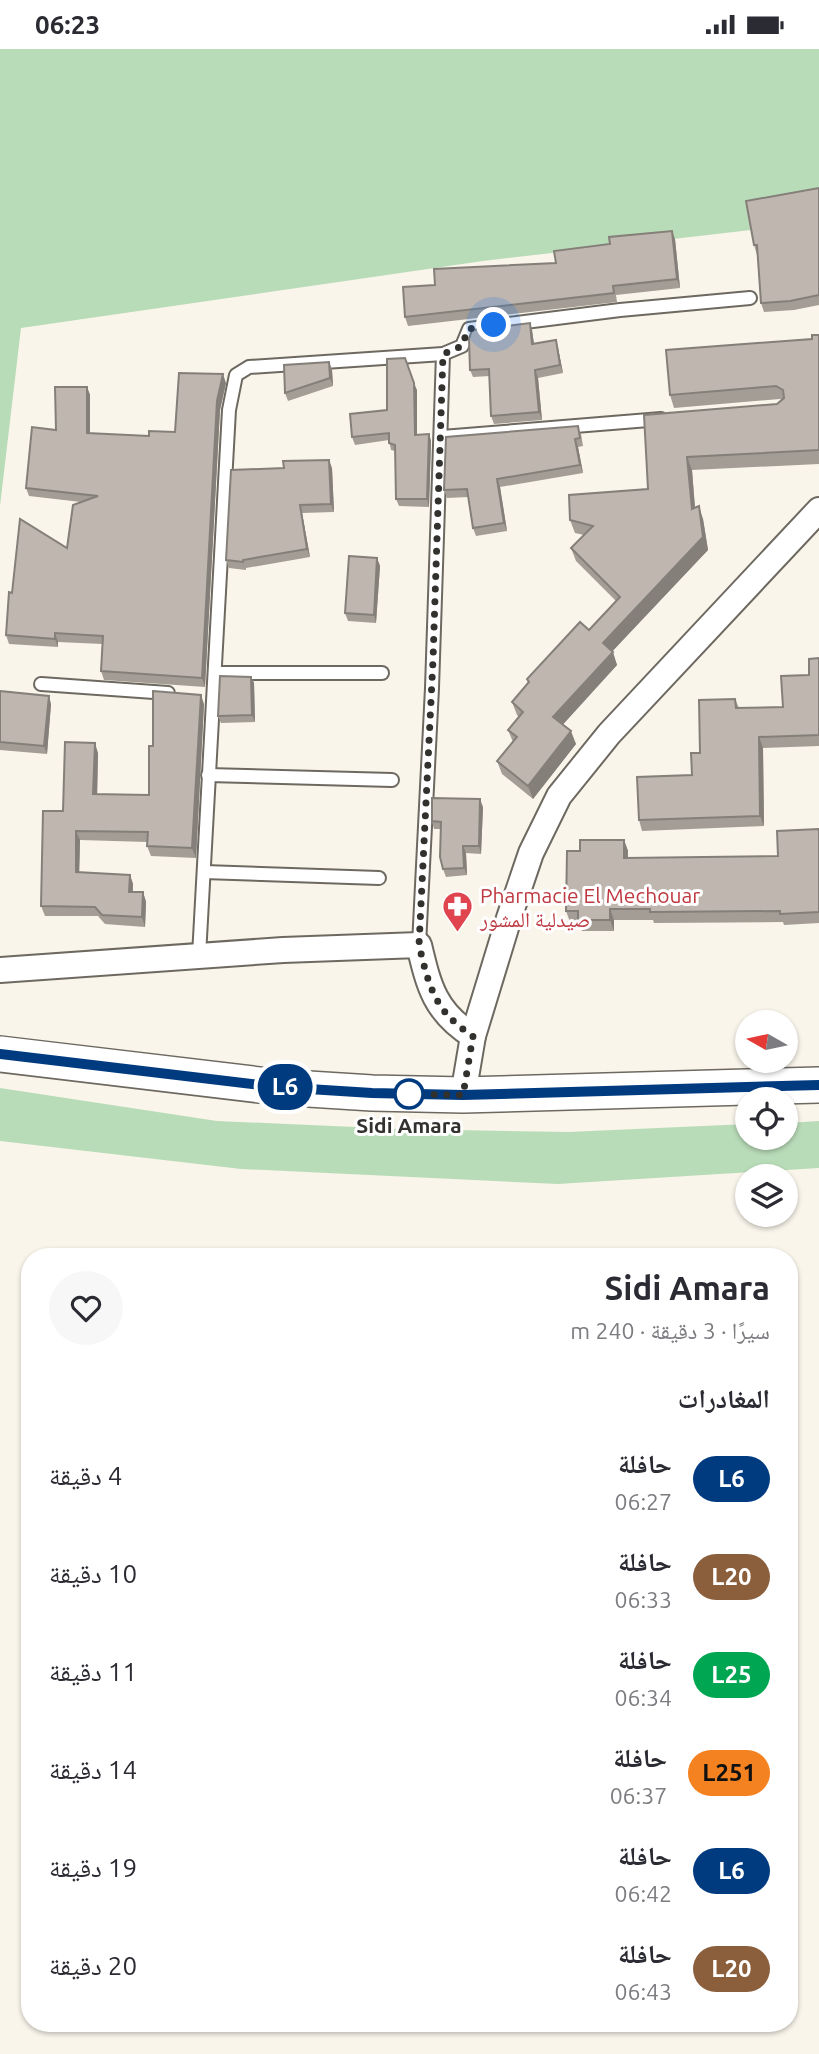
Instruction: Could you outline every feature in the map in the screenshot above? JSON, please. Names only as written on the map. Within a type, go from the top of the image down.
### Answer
[{"type":"street","points":[[463,1095],[473,1036],[531,853],[559,796],[609,734],[819,510]]},
{"type":"street","points":[[0,971],[199,956],[419,945],[429,986],[440,1007],[453,1024],[473,1036]]},
{"type":"street","points":[[0,1054],[277,1087],[463,1095],[819,1085]]},
{"type":"lane","points":[[199,956],[208,775],[201,695],[215,673],[229,410],[236,375],[249,366],[443,354],[462,346],[468,329],[620,310],[750,298]]},
{"type":"lane","points":[[419,945],[442,437],[443,354]]},
{"type":"lane","points":[[442,437],[676,417]]},
{"type":"lane","points":[[215,673],[382,673]]},
{"type":"lane","points":[[41,684],[201,695]]},
{"type":"lane","points":[[208,775],[393,780]]},
{"type":"lane","points":[[204,872],[379,878]]},
{"type":"green space","points":[[0,49],[819,49],[819,222],[483,261],[21,328],[0,506]]},
{"type":"green space","points":[[0,1088],[217,1121],[400,1129],[568,1132],[735,1125],[735,1150],[798,1150],[798,1122],[819,1121],[819,1168],[798,1169],[798,1164],[735,1164],[735,1173],[558,1184],[241,1169],[0,1141]]},
{"type":"building","points":[[819,188],[819,295],[761,303],[757,245],[754,245],[746,201]]},
{"type":"building","points":[[672,231],[677,279],[613,286],[614,293],[405,317],[403,287],[435,285],[434,269],[556,263],[554,251],[610,244],[609,237]]},
{"type":"building","points":[[530,323],[532,344],[556,340],[560,365],[535,370],[539,412],[491,416],[489,369],[470,370],[469,339],[472,330]]},
{"type":"building","points":[[812,335],[819,335],[819,450],[687,457],[692,509],[699,506],[703,537],[603,643],[613,652],[553,717],[571,731],[528,786],[497,761],[517,737],[508,730],[523,712],[512,702],[529,682],[527,679],[580,622],[589,630],[620,597],[571,548],[593,526],[570,520],[569,495],[648,489],[644,415],[777,404],[784,398],[783,390],[776,386],[670,395],[666,350],[812,339]]},
{"type":"building","points":[[405,358],[414,383],[415,435],[429,434],[427,499],[396,499],[395,445],[389,443],[389,433],[352,437],[350,414],[387,410],[387,359]]},
{"type":"building","points":[[329,362],[330,378],[285,393],[284,365]]},
{"type":"building","points":[[179,373],[223,374],[217,401],[202,678],[101,671],[103,636],[55,633],[55,639],[6,635],[9,592],[12,593],[20,519],[67,548],[73,505],[98,496],[26,488],[32,427],[56,430],[55,387],[87,387],[87,433],[149,436],[149,431],[175,432]]},
{"type":"building","points":[[578,426],[580,438],[575,439],[580,465],[497,479],[504,523],[473,528],[467,489],[444,490],[446,437]]},
{"type":"building","points":[[329,460],[331,504],[300,505],[307,549],[243,562],[226,560],[231,470],[284,468],[283,461]]},
{"type":"building","points":[[349,556],[377,558],[374,615],[345,613]]},
{"type":"building","points":[[819,658],[819,735],[759,737],[760,816],[639,820],[637,777],[692,775],[691,753],[700,753],[699,700],[735,699],[736,708],[783,707],[781,676],[809,675],[809,659]]},
{"type":"building","points":[[220,676],[251,677],[252,715],[218,716]]},
{"type":"building","points":[[0,691],[49,696],[44,746],[0,742]]},
{"type":"building","points":[[153,691],[201,695],[192,848],[147,846],[148,832],[76,831],[76,872],[130,875],[129,892],[143,892],[142,917],[102,915],[95,907],[41,906],[43,811],[63,811],[65,742],[95,743],[93,794],[149,795],[149,746],[153,746]]},
{"type":"building","points":[[432,798],[480,799],[479,846],[463,846],[464,868],[443,869],[440,857],[441,822],[432,821]]},
{"type":"building","points":[[819,829],[819,912],[780,914],[780,911],[650,912],[650,909],[610,909],[610,920],[578,920],[578,911],[566,911],[567,851],[580,851],[580,840],[624,840],[624,858],[778,856],[777,831]]},
{"type":"bus line","name":"L6","points":[[0,1054],[277,1087],[372,1093],[463,1095],[819,1085]]},
{"type":"place","name":"Pharmacie El Mechouar صيدلية المشور","points":[[457,934]]},
{"type":"place","name":"Sidi Amara","points":[[409,1094]]},
{"type":"route","points":[[409,1094],[463,1095],[473,1036],[453,1024],[440,1007],[429,986],[419,945],[433,660],[443,354],[462,346],[468,329],[494,325]]}]
